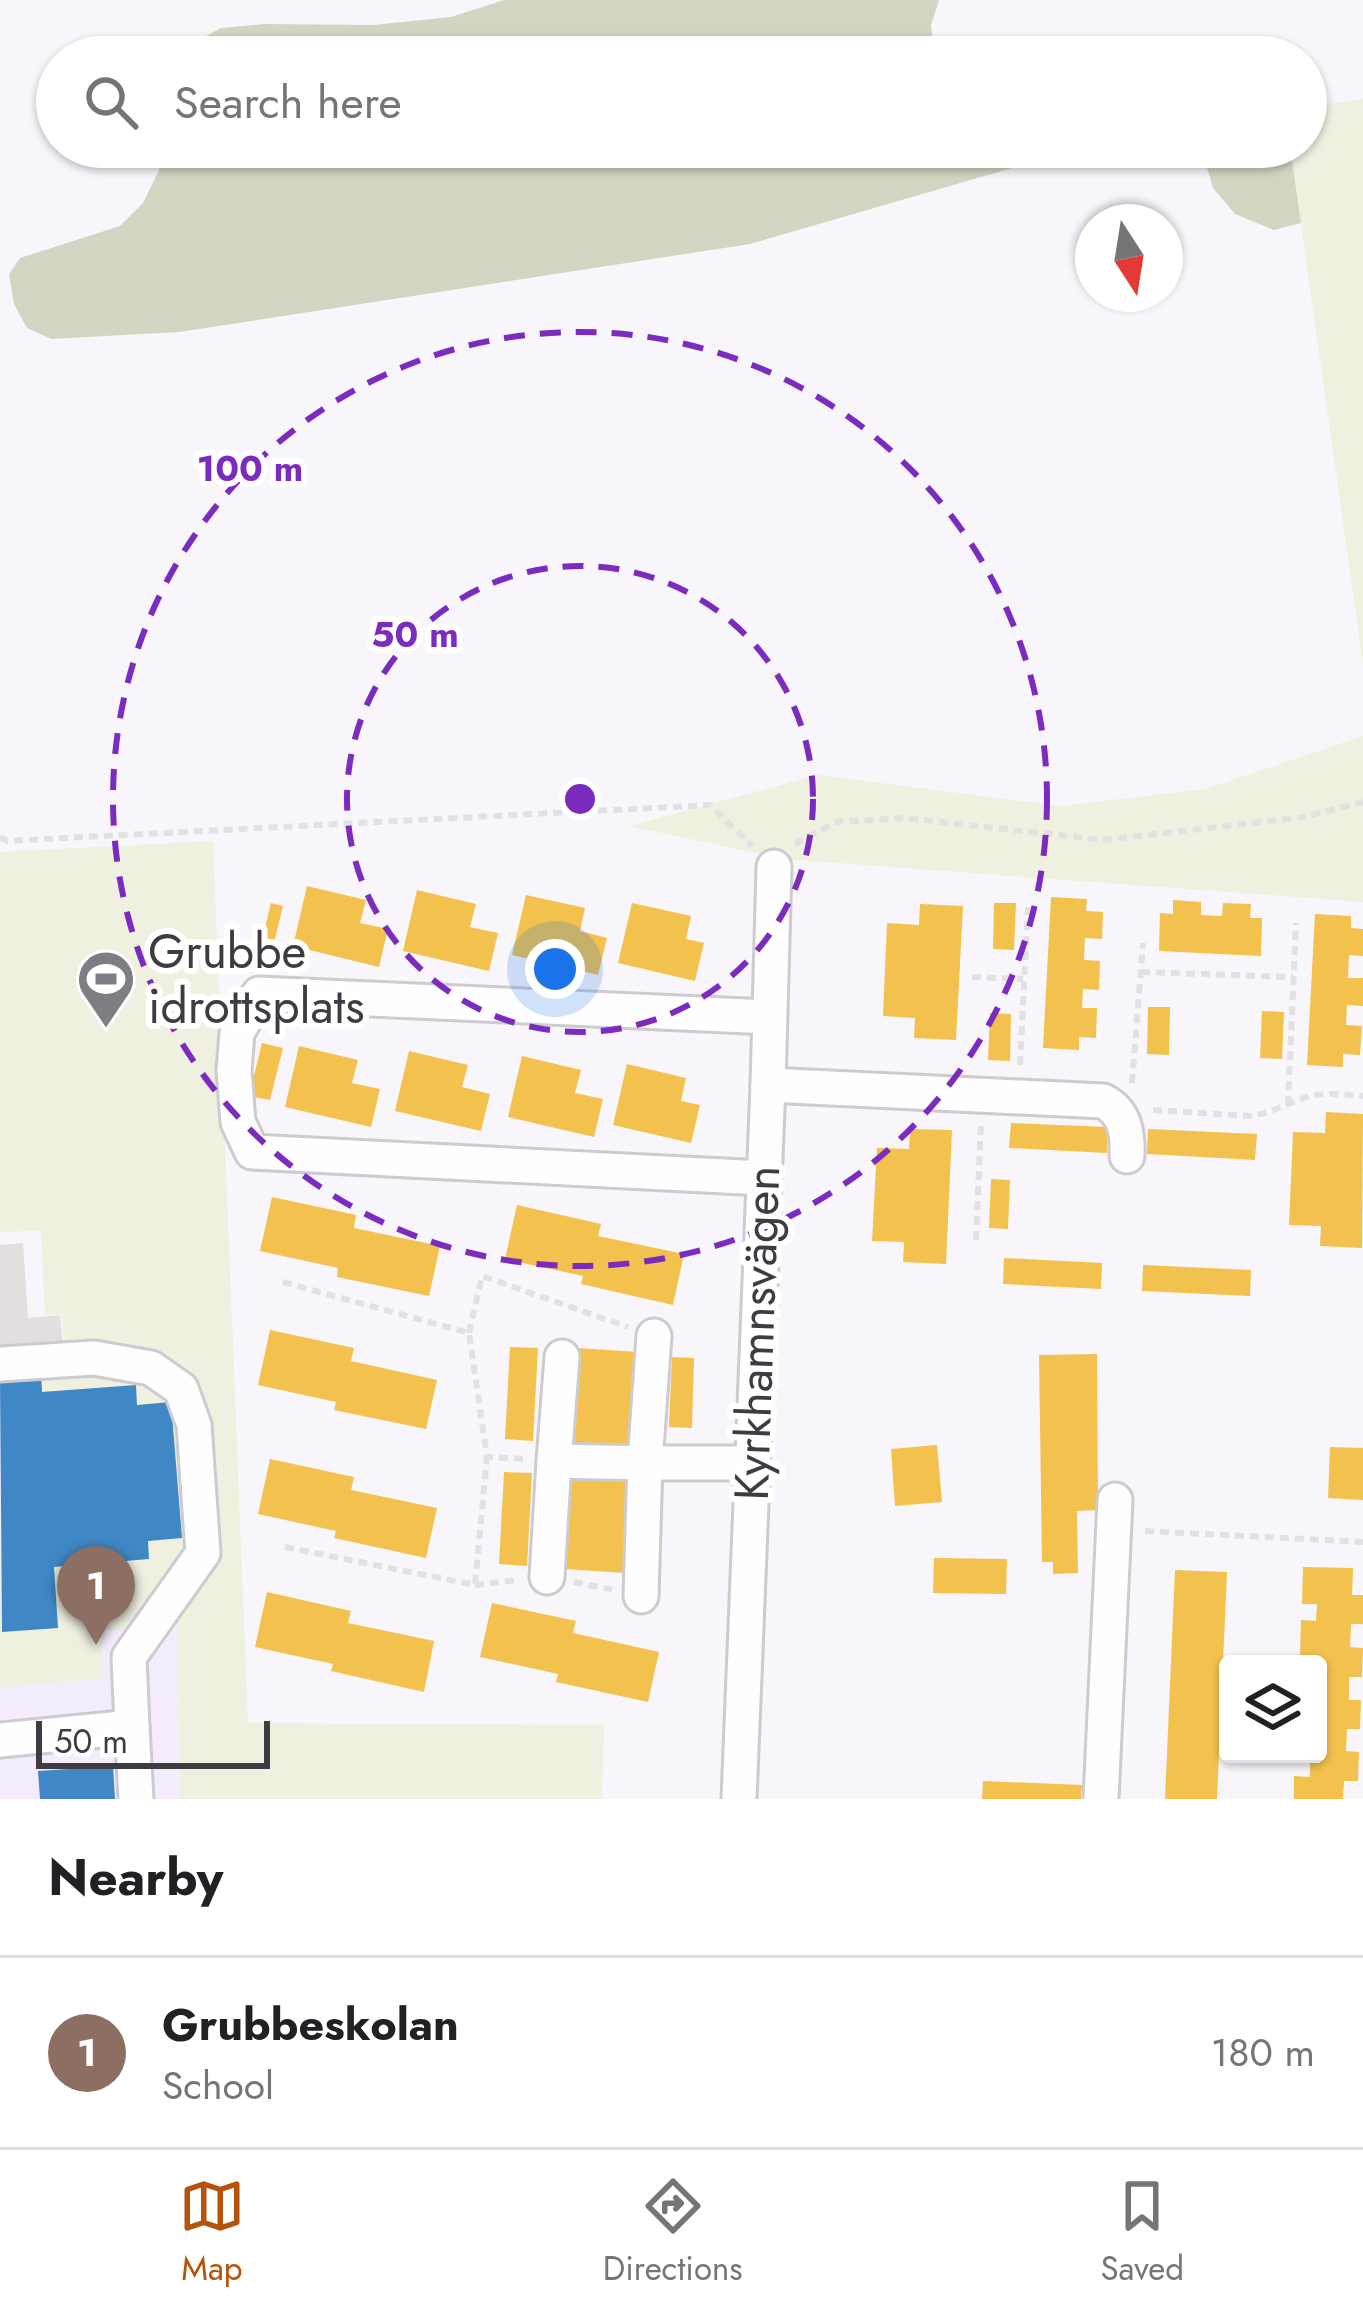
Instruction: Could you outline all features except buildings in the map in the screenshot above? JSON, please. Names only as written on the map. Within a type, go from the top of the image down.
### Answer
[{"type":"street","name":"Kyrkhamnsvägen","points":[[739,1799],[769,1017],[782,856]]},
{"type":"street","points":[[763,1178],[253,1152],[238,1122],[234,1070],[237,1033],[259,994],[769,1017]]},
{"type":"street","points":[[768,1085],[1102,1101],[1115,1107],[1128,1137],[1127,1156]]},
{"type":"street","points":[[641,1596],[654,1336]]},
{"type":"street","points":[[547,1576],[562,1357]]},
{"type":"street","points":[[0,1364],[94,1358],[151,1368],[182,1389],[194,1424],[203,1553],[129,1657],[136,1799]]},
{"type":"street","points":[[554,1461],[752,1463]]},
{"type":"street","points":[[1101,1799],[1115,1515]]},
{"type":"street","points":[[0,1740],[132,1727]]},
{"type":"path","points":[[0,837],[7,841],[710,805],[782,856],[836,822],[908,818],[1103,840],[1303,818],[1363,802]]},
{"type":"path","points":[[1018,1097],[1028,907]]},
{"type":"path","points":[[1288,1105],[1296,923]]},
{"type":"path","points":[[1115,1107],[1132,1085],[1143,943]]},
{"type":"path","points":[[1141,972],[1293,977]]},
{"type":"path","points":[[972,976],[1024,979]]},
{"type":"path","points":[[976,1240],[982,1095]]},
{"type":"path","points":[[1115,1107],[1250,1116],[1309,1096],[1363,1096]]},
{"type":"path","points":[[285,1546],[475,1585],[487,1457],[469,1333],[482,1276],[654,1336]]},
{"type":"path","points":[[283,1282],[469,1333]]},
{"type":"path","points":[[487,1457],[554,1461]]},
{"type":"path","points":[[1115,1515],[1363,1542]]},
{"type":"shaded area","points":[[173,1347],[194,1538],[192,1799],[0,1799],[0,1354]]},
{"type":"green space","points":[[504,0],[939,0],[932,36],[206,36],[221,28],[265,24],[373,25],[451,17]]},
{"type":"green space","points":[[1363,99],[1363,664],[1293,168],[1327,168],[1327,104]]},
{"type":"green space","points":[[1012,168],[750,244],[179,332],[51,339],[27,328],[14,304],[9,274],[20,258],[120,226],[143,203],[159,170]]},
{"type":"green space","points":[[1207,168],[1293,168],[1301,223],[1274,230],[1235,214],[1213,188]]},
{"type":"green space","points":[[1363,736],[1363,902],[784,859],[629,826],[818,775],[1061,806],[1205,789]]},
{"type":"green space","points":[[213,841],[248,1723],[604,1725],[602,1799],[179,1799],[177,1624],[101,1631],[103,1678],[0,1688],[0,1598],[3,1632],[54,1567],[148,1559],[148,1541],[182,1537],[171,1402],[137,1405],[135,1385],[42,1392],[41,1373],[64,1345],[62,1314],[45,1315],[41,1231],[0,1232],[0,852]]},
{"type":"place","name":"Grubbe idrottsplats","points":[[106,1030]]},
{"type":"place","name":"Grubbeskolan","points":[[96,1645]]}]
